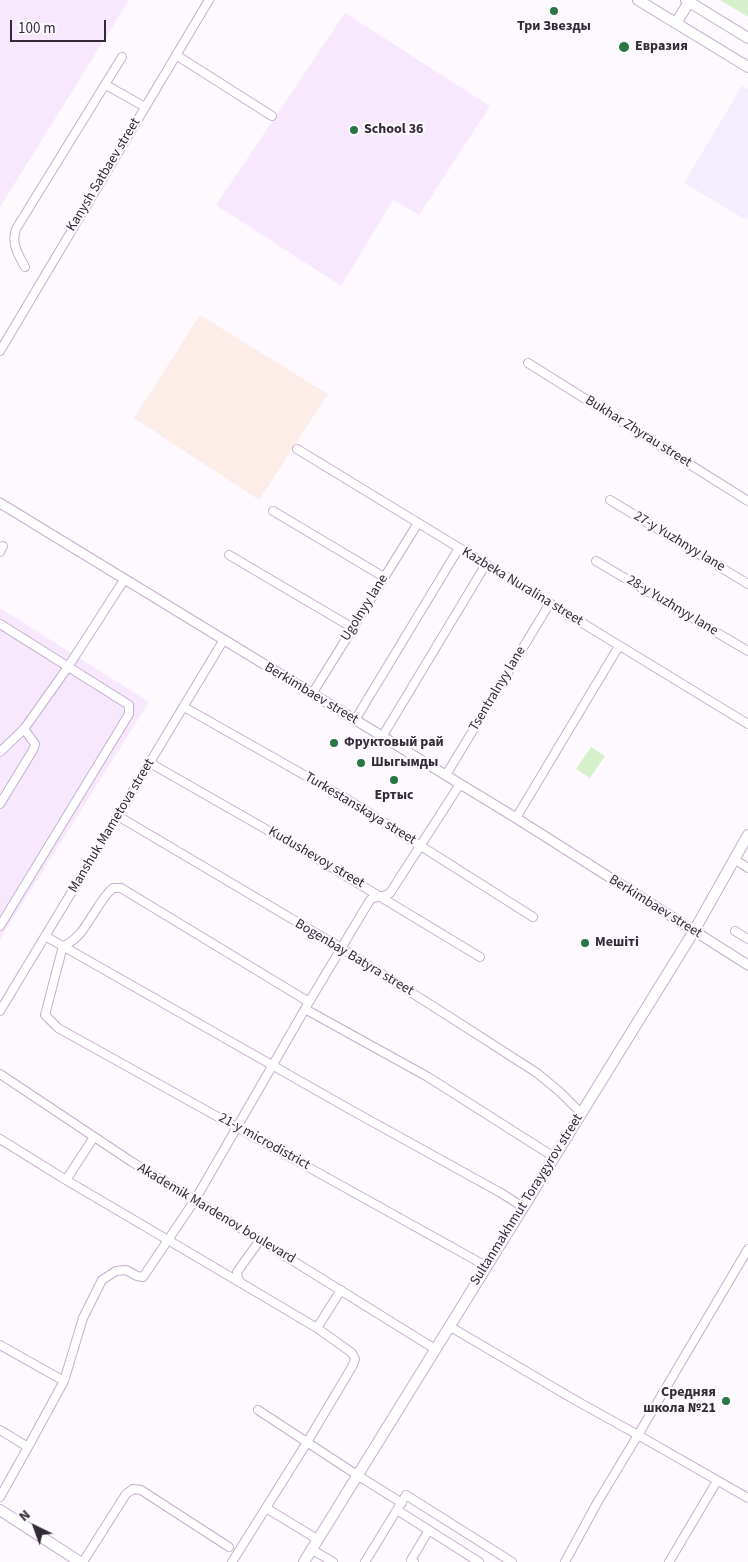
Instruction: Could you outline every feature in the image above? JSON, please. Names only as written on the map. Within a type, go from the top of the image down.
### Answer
[{"type":"main road","points":[[638,0],[748,67]]},
{"type":"main road","points":[[676,23],[687,1],[748,38]]},
{"type":"main road","name":"Sultanmakhmut Toraygyrov street","points":[[304,1562],[694,931],[748,836]]},
{"type":"main road","points":[[0,1510],[81,1562]]},
{"type":"street","name":"Kanysh Satbaev street","points":[[0,351],[209,0]]},
{"type":"street","points":[[176,55],[272,116]]},
{"type":"street","points":[[25,267],[14,246],[13,238],[16,229],[122,57]]},
{"type":"street","points":[[106,85],[144,107]]},
{"type":"street","name":"Bukhar Zhyrau street","points":[[528,363],[748,501]]},
{"type":"street","name":"Kazbeka Nuralina street","points":[[297,449],[748,724]]},
{"type":"street","name":"27-y Yuzhnyy lane","points":[[610,500],[748,584]]},
{"type":"street","name":"Berkimbaev street","points":[[0,504],[516,818],[748,965]]},
{"type":"street","points":[[273,511],[384,578]]},
{"type":"street","name":"Ugolnyy lane","points":[[312,694],[418,523]]},
{"type":"street","points":[[355,720],[459,548]]},
{"type":"street","points":[[229,555],[353,628]]},
{"type":"street","name":"28-y Yuzhnyy lane","points":[[596,561],[748,651]]},
{"type":"street","points":[[382,736],[486,564]]},
{"type":"street","points":[[0,752],[24,729],[68,667],[124,580]]},
{"type":"street","name":"Tsentralnyy lane","points":[[446,775],[550,603]]},
{"type":"street","points":[[0,624],[129,706],[130,710],[0,926]]},
{"type":"street","name":"Manshuk Mametova street","points":[[0,1011],[223,641]]},
{"type":"street","points":[[516,818],[619,646]]},
{"type":"street","name":"Turkestanskaya street","points":[[184,707],[345,798],[533,917]]},
{"type":"street","points":[[0,804],[35,744],[24,729]]},
{"type":"street","name":"Kudushevoy street","points":[[150,762],[383,897],[480,957]]},
{"type":"street","points":[[0,1497],[64,1381],[83,1318],[102,1280],[116,1271],[126,1270],[136,1276],[143,1277],[195,1200],[307,1005],[370,900],[390,893],[460,784]]},
{"type":"street","name":"Bogenbay Batyra street","points":[[118,816],[341,948],[537,1074],[560,1092],[581,1113]]},
{"type":"street","points":[[734,859],[748,868]]},
{"type":"street","points":[[62,946],[71,943],[112,888],[121,888],[554,1157]]},
{"type":"street","points":[[735,931],[748,939]]},
{"type":"street","points":[[45,936],[523,1207]]},
{"type":"street","name":"21-y microdistrict","points":[[62,946],[45,1015],[58,1028],[486,1266]]},
{"type":"street","name":"Akademik Mardenov boulevard","points":[[0,1074],[132,1162],[435,1350]]},
{"type":"street","points":[[66,1180],[94,1137]]},
{"type":"street","points":[[0,1139],[317,1328],[352,1353],[355,1359],[353,1365],[232,1562]]},
{"type":"street","points":[[241,1283],[237,1272],[260,1240]]},
{"type":"street","points":[[565,1562],[597,1503],[748,1249]]},
{"type":"street","points":[[317,1328],[341,1290]]},
{"type":"street","points":[[449,1326],[748,1498]]},
{"type":"street","points":[[0,1345],[64,1381]]},
{"type":"street","points":[[258,1410],[357,1475],[429,1530],[479,1562]]},
{"type":"street","points":[[0,1430],[28,1447]]},
{"type":"street","points":[[669,1562],[717,1480]]},
{"type":"street","points":[[81,1562],[126,1494],[133,1490],[141,1490],[228,1547]]},
{"type":"street","points":[[365,1562],[406,1495],[512,1562]]},
{"type":"street","points":[[266,1508],[317,1539]]},
{"type":"street","points":[[411,1561],[429,1530]]},
{"type":"street","points":[[311,1548],[333,1562]]},
{"type":"shaded area","points":[[0,0],[129,0],[0,207]]},
{"type":"shaded area","points":[[345,13],[490,106],[419,215],[393,200],[341,286],[216,205]]},
{"type":"shaded area","points":[[742,86],[748,90],[748,217],[746,220],[684,183]]},
{"type":"shaded area","points":[[200,315],[328,394],[259,500],[134,418]]},
{"type":"shaded area","points":[[0,608],[149,702],[0,939]]},
{"type":"green space","points":[[720,0],[748,0],[748,17]]},
{"type":"green space","points":[[591,747],[605,756],[590,778],[576,769]]},
{"type":"place","name":"Три Звезды","points":[[554,11]]},
{"type":"place","name":"Евразия","points":[[624,47]]},
{"type":"place","name":"School 36","points":[[354,130]]},
{"type":"place","name":"Фруктовый рай","points":[[334,743]]},
{"type":"place","name":"Шыгымды","points":[[361,763]]},
{"type":"place","name":"Ертыс","points":[[394,780]]},
{"type":"place","name":"Мешіті","points":[[585,943]]},
{"type":"place","name":"Средняя школа №21","points":[[726,1401]]}]
